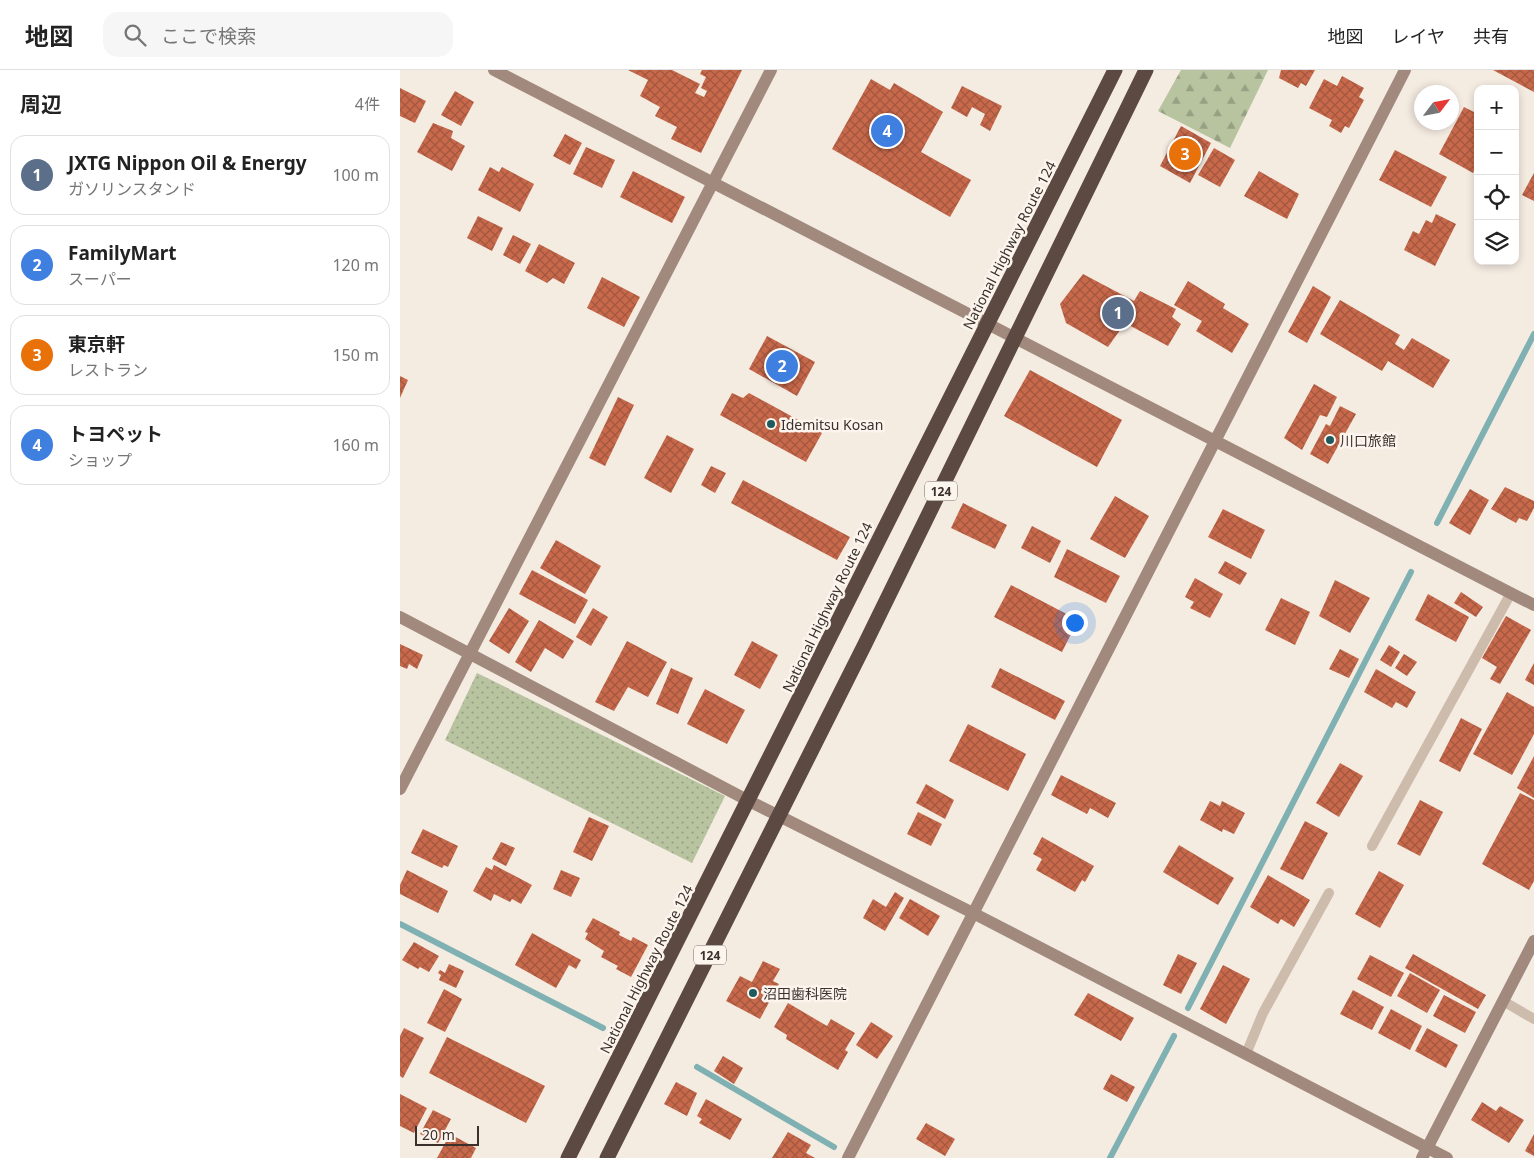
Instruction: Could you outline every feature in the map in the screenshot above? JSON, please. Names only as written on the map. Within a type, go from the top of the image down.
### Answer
[{"type":"highway","name":"National Highway Route 124","points":[[568,1158],[1115,70]]},
{"type":"highway","name":"124","points":[[607,1158],[780,816],[1146,70]]},
{"type":"street","points":[[494,70],[1534,605]]},
{"type":"street","points":[[400,789],[771,70]]},
{"type":"street","points":[[848,1158],[1405,70]]},
{"type":"street","points":[[400,617],[749,801],[973,913],[1246,1054],[1425,1153],[1447,1158]]},
{"type":"street","points":[[1425,1153],[1534,941]]},
{"type":"lane","points":[[1372,846],[1511,593]]},
{"type":"lane","points":[[1246,1054],[1263,1013],[1329,893]]},
{"type":"lane","points":[[1503,1002],[1534,1019]]},
{"type":"green space","points":[[1181,70],[1268,70],[1230,148],[1158,111]]},
{"type":"green space","points":[[477,673],[725,796],[692,863],[445,740]]},
{"type":"building","points":[[628,70],[672,70],[700,84],[695,93],[704,97],[707,91],[701,88],[706,77],[700,74],[702,70],[742,70],[701,153],[671,139],[677,127],[655,116],[660,107],[640,96],[648,80]]},
{"type":"building","points":[[1281,70],[1315,70],[1306,86],[1301,83],[1298,88],[1279,78]]},
{"type":"building","points":[[1493,70],[1534,70],[1534,92]]},
{"type":"building","points":[[1342,76],[1364,88],[1359,97],[1364,100],[1349,128],[1345,126],[1341,133],[1329,126],[1332,120],[1309,108],[1324,79],[1337,86]]},
{"type":"building","points":[[871,79],[890,90],[894,83],[943,112],[921,152],[971,180],[950,217],[832,149]]},
{"type":"building","points":[[962,86],[1002,106],[990,131],[980,125],[985,114],[972,107],[967,117],[951,108]]},
{"type":"building","points":[[400,88],[426,101],[415,123],[400,116]]},
{"type":"building","points":[[455,91],[474,102],[461,126],[441,115]]},
{"type":"building","points":[[1464,107],[1474,112],[1473,173],[1439,154],[1452,130],[1459,130],[1459,116]]},
{"type":"building","points":[[433,123],[453,131],[451,138],[465,146],[452,171],[417,152]]},
{"type":"building","points":[[1181,126],[1211,143],[1190,183],[1160,166]]},
{"type":"building","points":[[565,134],[582,143],[570,165],[553,156]]},
{"type":"building","points":[[586,147],[615,160],[602,188],[573,174]]},
{"type":"building","points":[[1214,148],[1235,160],[1220,187],[1198,175]]},
{"type":"building","points":[[1395,150],[1447,177],[1431,207],[1379,180]]},
{"type":"building","points":[[490,167],[499,172],[502,167],[534,184],[520,212],[478,190]]},
{"type":"building","points":[[633,171],[685,197],[672,223],[620,197]]},
{"type":"building","points":[[1259,171],[1299,194],[1287,219],[1244,196]]},
{"type":"building","points":[[1534,173],[1534,201],[1522,195]]},
{"type":"building","points":[[1436,214],[1456,224],[1435,266],[1404,250],[1413,231],[1419,234],[1426,220],[1432,223]]},
{"type":"building","points":[[478,216],[503,228],[492,251],[467,238]]},
{"type":"building","points":[[513,235],[531,244],[520,264],[503,255]]},
{"type":"building","points":[[539,244],[575,263],[564,284],[553,278],[547,283],[525,271]]},
{"type":"building","points":[[1083,274],[1134,301],[1140,291],[1176,309],[1172,317],[1181,324],[1168,346],[1125,323],[1108,347],[1066,323],[1060,304]]},
{"type":"building","points":[[602,277],[640,297],[624,327],[587,308]]},
{"type":"building","points":[[1188,281],[1225,304],[1223,308],[1249,324],[1232,353],[1196,331],[1202,321],[1174,305]]},
{"type":"building","points":[[1313,286],[1331,297],[1307,343],[1288,332]]},
{"type":"building","points":[[1340,300],[1400,335],[1395,344],[1404,350],[1412,338],[1450,360],[1433,388],[1388,361],[1382,371],[1320,334]]},
{"type":"building","points":[[767,336],[815,362],[797,396],[749,369]]},
{"type":"building","points":[[1030,370],[1122,420],[1097,467],[1004,416]]},
{"type":"building","points":[[400,376],[408,380],[400,398]]},
{"type":"building","points":[[1314,384],[1337,397],[1327,417],[1320,415],[1302,450],[1284,438]]},
{"type":"building","name":"Idemitsu Kosan","points":[[732,393],[743,398],[749,393],[822,433],[806,462],[720,415]]},
{"type":"building","points":[[618,397],[634,405],[605,466],[589,458]]},
{"type":"building","name":"川口旅館","points":[[1340,406],[1356,414],[1328,464],[1310,454],[1326,424],[1330,426]]},
{"type":"building","points":[[667,435],[694,449],[671,493],[644,478]]},
{"type":"building","points":[[711,466],[726,473],[715,493],[701,485]]},
{"type":"building","points":[[743,480],[850,537],[837,560],[731,503]]},
{"type":"building","points":[[1505,487],[1534,501],[1534,508],[1527,521],[1519,518],[1516,523],[1491,509]]},
{"type":"building","points":[[1470,489],[1489,500],[1470,535],[1449,523]]},
{"type":"building","points":[[1115,496],[1149,516],[1125,558],[1090,539]]},
{"type":"building","points":[[963,503],[1007,525],[995,549],[951,528]]},
{"type":"building","points":[[1223,509],[1265,530],[1251,559],[1208,537]]},
{"type":"building","points":[[1032,526],[1061,541],[1050,563],[1021,548]]},
{"type":"building","points":[[556,540],[601,566],[585,594],[540,568]]},
{"type":"building","points":[[1067,549],[1120,576],[1106,603],[1054,577]]},
{"type":"building","points":[[1225,561],[1247,573],[1240,585],[1218,573]]},
{"type":"building","points":[[532,570],[588,600],[575,624],[519,594]]},
{"type":"building","points":[[1195,578],[1223,594],[1210,618],[1190,608],[1194,602],[1185,597]]},
{"type":"building","points":[[1335,580],[1370,598],[1350,633],[1319,616]]},
{"type":"building","points":[[1011,585],[1078,620],[1062,652],[994,617]]},
{"type":"building","points":[[1461,592],[1483,607],[1476,617],[1454,603]]},
{"type":"building","points":[[1428,594],[1469,617],[1456,642],[1415,620]]},
{"type":"building","points":[[1281,598],[1310,612],[1295,645],[1265,630]]},
{"type":"building","points":[[509,608],[529,621],[509,654],[489,641]]},
{"type":"building","points":[[593,608],[608,617],[591,646],[576,637]]},
{"type":"building","points":[[1506,616],[1531,630],[1500,684],[1490,679],[1497,667],[1482,658]]},
{"type":"building","points":[[539,620],[574,641],[563,659],[545,648],[531,672],[515,662]]},
{"type":"building","points":[[627,641],[667,662],[648,697],[628,687],[614,711],[595,702]]},
{"type":"building","points":[[752,641],[778,655],[760,689],[734,675]]},
{"type":"building","points":[[400,644],[423,655],[417,669],[409,664],[407,669],[400,666]]},
{"type":"building","points":[[1389,645],[1400,652],[1391,667],[1380,660]]},
{"type":"building","points":[[1340,649],[1359,659],[1349,678],[1329,669]]},
{"type":"building","points":[[1404,654],[1417,662],[1407,676],[1395,668]]},
{"type":"building","points":[[1534,663],[1534,685],[1525,680]]},
{"type":"building","points":[[671,668],[693,678],[678,714],[656,704]]},
{"type":"building","points":[[1000,668],[1065,701],[1055,720],[991,687]]},
{"type":"building","points":[[1376,669],[1416,692],[1407,708],[1396,702],[1392,708],[1364,692]]},
{"type":"building","points":[[705,689],[745,710],[727,744],[687,724]]},
{"type":"building","points":[[1507,692],[1534,707],[1534,734],[1512,775],[1473,754]]},
{"type":"building","points":[[1461,718],[1482,729],[1460,772],[1439,761]]},
{"type":"building","points":[[968,724],[1026,754],[1008,791],[949,761]]},
{"type":"building","points":[[1534,756],[1534,798],[1517,788]]},
{"type":"building","points":[[1340,763],[1363,776],[1339,817],[1316,803]]},
{"type":"building","points":[[1061,775],[1116,803],[1108,818],[1090,808],[1087,814],[1051,795]]},
{"type":"building","points":[[926,784],[954,800],[945,819],[916,803]]},
{"type":"building","points":[[1520,793],[1534,800],[1534,881],[1529,890],[1482,864]]},
{"type":"building","points":[[1420,800],[1443,812],[1420,856],[1397,844]]},
{"type":"building","points":[[1210,801],[1220,806],[1222,801],[1245,813],[1234,834],[1223,829],[1222,832],[1200,820]]},
{"type":"building","points":[[918,812],[942,824],[931,846],[907,834]]},
{"type":"building","points":[[589,817],[609,826],[592,861],[573,852]]},
{"type":"building","points":[[1305,821],[1328,833],[1303,880],[1280,869]]},
{"type":"building","points":[[423,829],[458,846],[448,867],[444,865],[442,868],[411,853]]},
{"type":"building","points":[[1042,837],[1094,866],[1085,882],[1082,880],[1075,892],[1036,870],[1042,859],[1033,854]]},
{"type":"building","points":[[501,842],[515,848],[506,866],[492,859]]},
{"type":"building","points":[[1179,845],[1234,878],[1218,905],[1163,872]]},
{"type":"building","points":[[494,865],[532,885],[521,904],[512,899],[510,902],[494,894],[491,901],[473,891],[486,867],[492,870]]},
{"type":"building","points":[[407,870],[448,891],[438,913],[400,894],[400,885]]},
{"type":"building","points":[[561,870],[580,878],[571,897],[553,889]]},
{"type":"building","points":[[1379,871],[1404,885],[1380,928],[1355,914]]},
{"type":"building","points":[[1268,875],[1310,900],[1294,927],[1281,919],[1278,924],[1250,907]]},
{"type":"building","points":[[895,892],[904,898],[885,931],[863,918],[873,899],[886,907]]},
{"type":"building","points":[[910,899],[940,916],[928,936],[899,918]]},
{"type":"building","points":[[593,918],[620,932],[619,935],[631,941],[633,937],[648,945],[631,977],[616,969],[618,966],[601,957],[604,951],[585,939],[588,933],[585,932]]},
{"type":"building","points":[[532,933],[581,960],[576,969],[569,965],[556,988],[515,965]]},
{"type":"building","points":[[414,942],[439,956],[429,972],[420,967],[418,969],[402,960]]},
{"type":"building","points":[[1178,954],[1197,963],[1181,994],[1163,985]]},
{"type":"building","points":[[1413,954],[1486,995],[1478,1009],[1405,968]]},
{"type":"building","points":[[1370,955],[1404,973],[1391,997],[1357,979]]},
{"type":"building","name":"沼田歯科医院","points":[[763,961],[780,969],[773,981],[779,984],[760,1019],[726,1001],[740,976],[752,982]]},
{"type":"building","points":[[449,964],[464,971],[456,988],[439,980],[441,975],[438,973],[440,970],[445,973]]},
{"type":"building","points":[[1223,965],[1250,979],[1226,1024],[1200,1009]]},
{"type":"building","points":[[1410,973],[1440,990],[1427,1013],[1397,996]]},
{"type":"building","points":[[444,989],[462,999],[445,1032],[427,1023]]},
{"type":"building","points":[[1353,990],[1384,1007],[1372,1030],[1340,1014]]},
{"type":"building","points":[[1088,993],[1134,1018],[1121,1041],[1074,1015]]},
{"type":"building","points":[[1444,995],[1476,1012],[1465,1033],[1433,1016]]},
{"type":"building","points":[[788,1003],[827,1026],[831,1019],[855,1033],[845,1050],[848,1052],[838,1070],[786,1039],[787,1035],[774,1027]]},
{"type":"building","points":[[1391,1009],[1422,1026],[1410,1050],[1378,1033]]},
{"type":"building","points":[[871,1022],[893,1036],[877,1059],[856,1045]]},
{"type":"building","points":[[404,1028],[424,1038],[403,1078],[400,1076],[400,1036]]},
{"type":"building","points":[[1427,1028],[1458,1045],[1446,1068],[1415,1051]]},
{"type":"building","points":[[447,1037],[545,1086],[526,1123],[429,1073]]},
{"type":"building","points":[[723,1056],[743,1068],[734,1084],[714,1071]]},
{"type":"building","points":[[1111,1074],[1135,1087],[1127,1102],[1103,1089]]},
{"type":"building","points":[[676,1082],[697,1093],[687,1116],[664,1104]]},
{"type":"building","points":[[400,1094],[427,1108],[414,1133],[400,1126]]},
{"type":"building","points":[[706,1099],[742,1119],[730,1140],[699,1123],[702,1119],[697,1116]]},
{"type":"building","points":[[1482,1102],[1496,1111],[1500,1106],[1524,1120],[1509,1143],[1471,1120]]},
{"type":"building","points":[[433,1110],[451,1119],[438,1143],[420,1134]]},
{"type":"building","points":[[926,1123],[955,1139],[945,1156],[916,1139]]},
{"type":"building","points":[[788,1132],[811,1145],[806,1153],[815,1158],[772,1158]]},
{"type":"building","points":[[450,1134],[476,1148],[471,1158],[437,1158]]},
{"type":"building","points":[[1534,1134],[1534,1156],[1525,1151]]},
{"type":"waterway","points":[[1437,523],[1534,334]]},
{"type":"waterway","points":[[1188,1008],[1411,572]]},
{"type":"waterway","points":[[400,924],[603,1028]]},
{"type":"waterway","points":[[1110,1158],[1174,1036]]},
{"type":"waterway","points":[[697,1067],[834,1147]]},
{"type":"place","name":"トヨペット","points":[[887,131]]},
{"type":"place","name":"東京軒","points":[[1185,154]]},
{"type":"place","name":"JXTG Nippon Oil & Energy","points":[[1118,313]]},
{"type":"place","name":"FamilyMart","points":[[782,366]]},
{"type":"place","name":"Idemitsu Kosan","points":[[771,424]]},
{"type":"place","name":"川口旅館","points":[[1330,440]]},
{"type":"place","name":"沼田歯科医院","points":[[753,993]]}]
